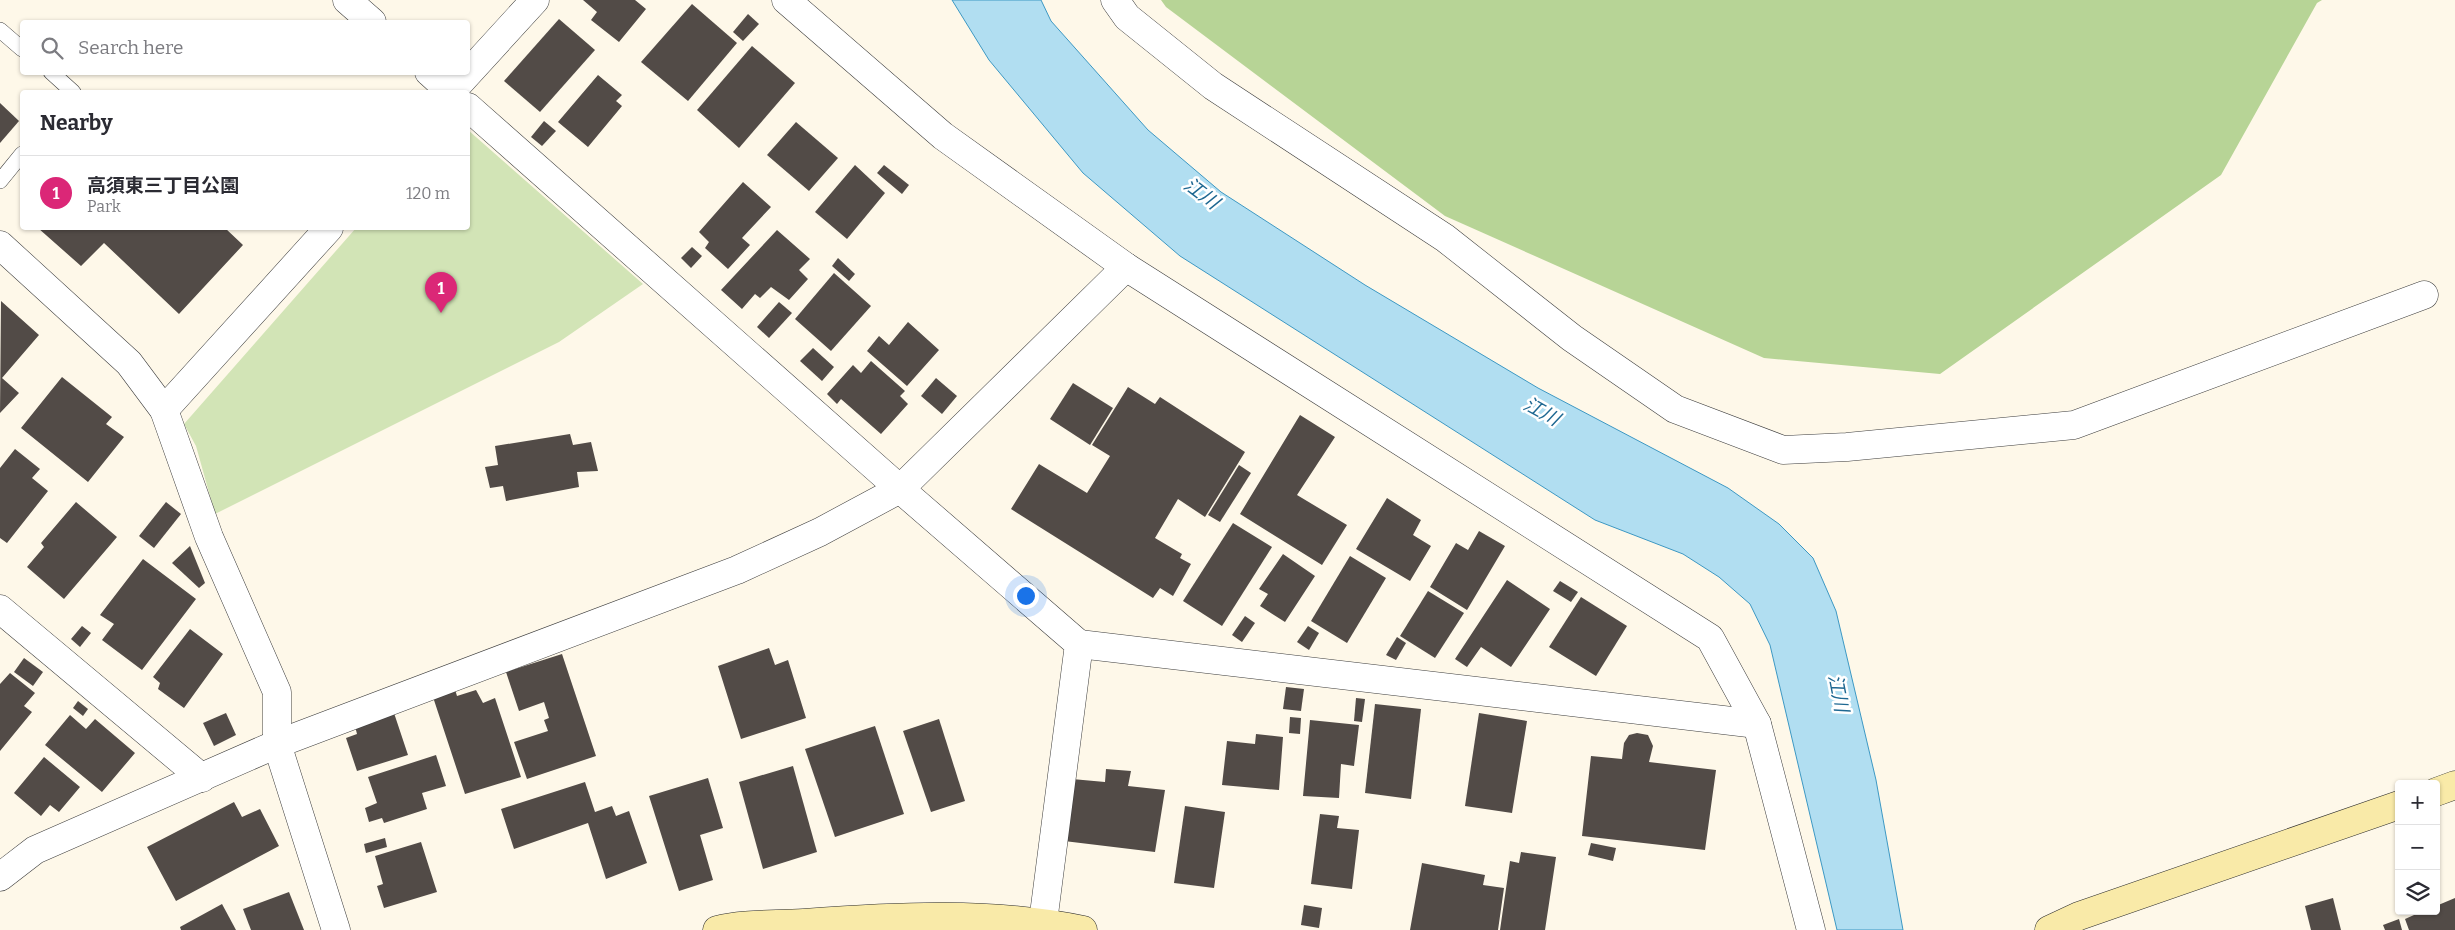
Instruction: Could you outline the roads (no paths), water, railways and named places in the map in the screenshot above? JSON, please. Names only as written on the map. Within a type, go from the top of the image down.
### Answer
[{"type":"street","points":[[346,0],[370,20]]},
{"type":"street","points":[[470,71],[535,0]]},
{"type":"street","points":[[786,0],[943,136],[1126,267],[1710,638],[1757,724],[1811,930]]},
{"type":"street","points":[[1115,0],[1127,17],[1213,86],[1445,238],[1572,338],[1676,410],[1783,450],[1846,447],[2074,425],[2424,295]]},
{"type":"street","points":[[432,75],[449,90]]},
{"type":"street","points":[[453,90],[467,75]]},
{"type":"street","points":[[470,109],[900,489],[1079,644],[1757,724]]},
{"type":"street","points":[[164,410],[327,230]]},
{"type":"street","points":[[0,245],[128,363],[164,410],[209,537],[277,692],[277,744],[336,930]]},
{"type":"street","points":[[0,877],[35,850],[277,744],[737,570],[820,532],[900,489],[1126,267]]},
{"type":"street","points":[[0,609],[202,778]]},
{"type":"street","points":[[1043,922],[1079,644]]},
{"type":"street","points":[[2440,791],[2455,785]]},
{"type":"street","points":[[2049,930],[2082,923],[2395,806]]},
{"type":"street","points":[[717,930],[822,926],[944,916],[1043,922],[1083,930]]},
{"type":"lane","points":[[0,30],[20,47]]},
{"type":"lane","points":[[54,75],[71,90]]},
{"type":"lane","points":[[0,181],[20,156]]},
{"type":"water","name":"江川","points":[[952,0],[1041,0],[1051,21],[1148,130],[1221,192],[1365,285],[1538,388],[1728,488],[1779,524],[1813,558],[1836,611],[1876,780],[1903,930],[1837,930],[1770,645],[1750,604],[1719,577],[1683,554],[1595,520],[1180,256],[1083,173],[989,60]]},
{"type":"place","name":"高須東三丁目公園","points":[[441,313]]}]
